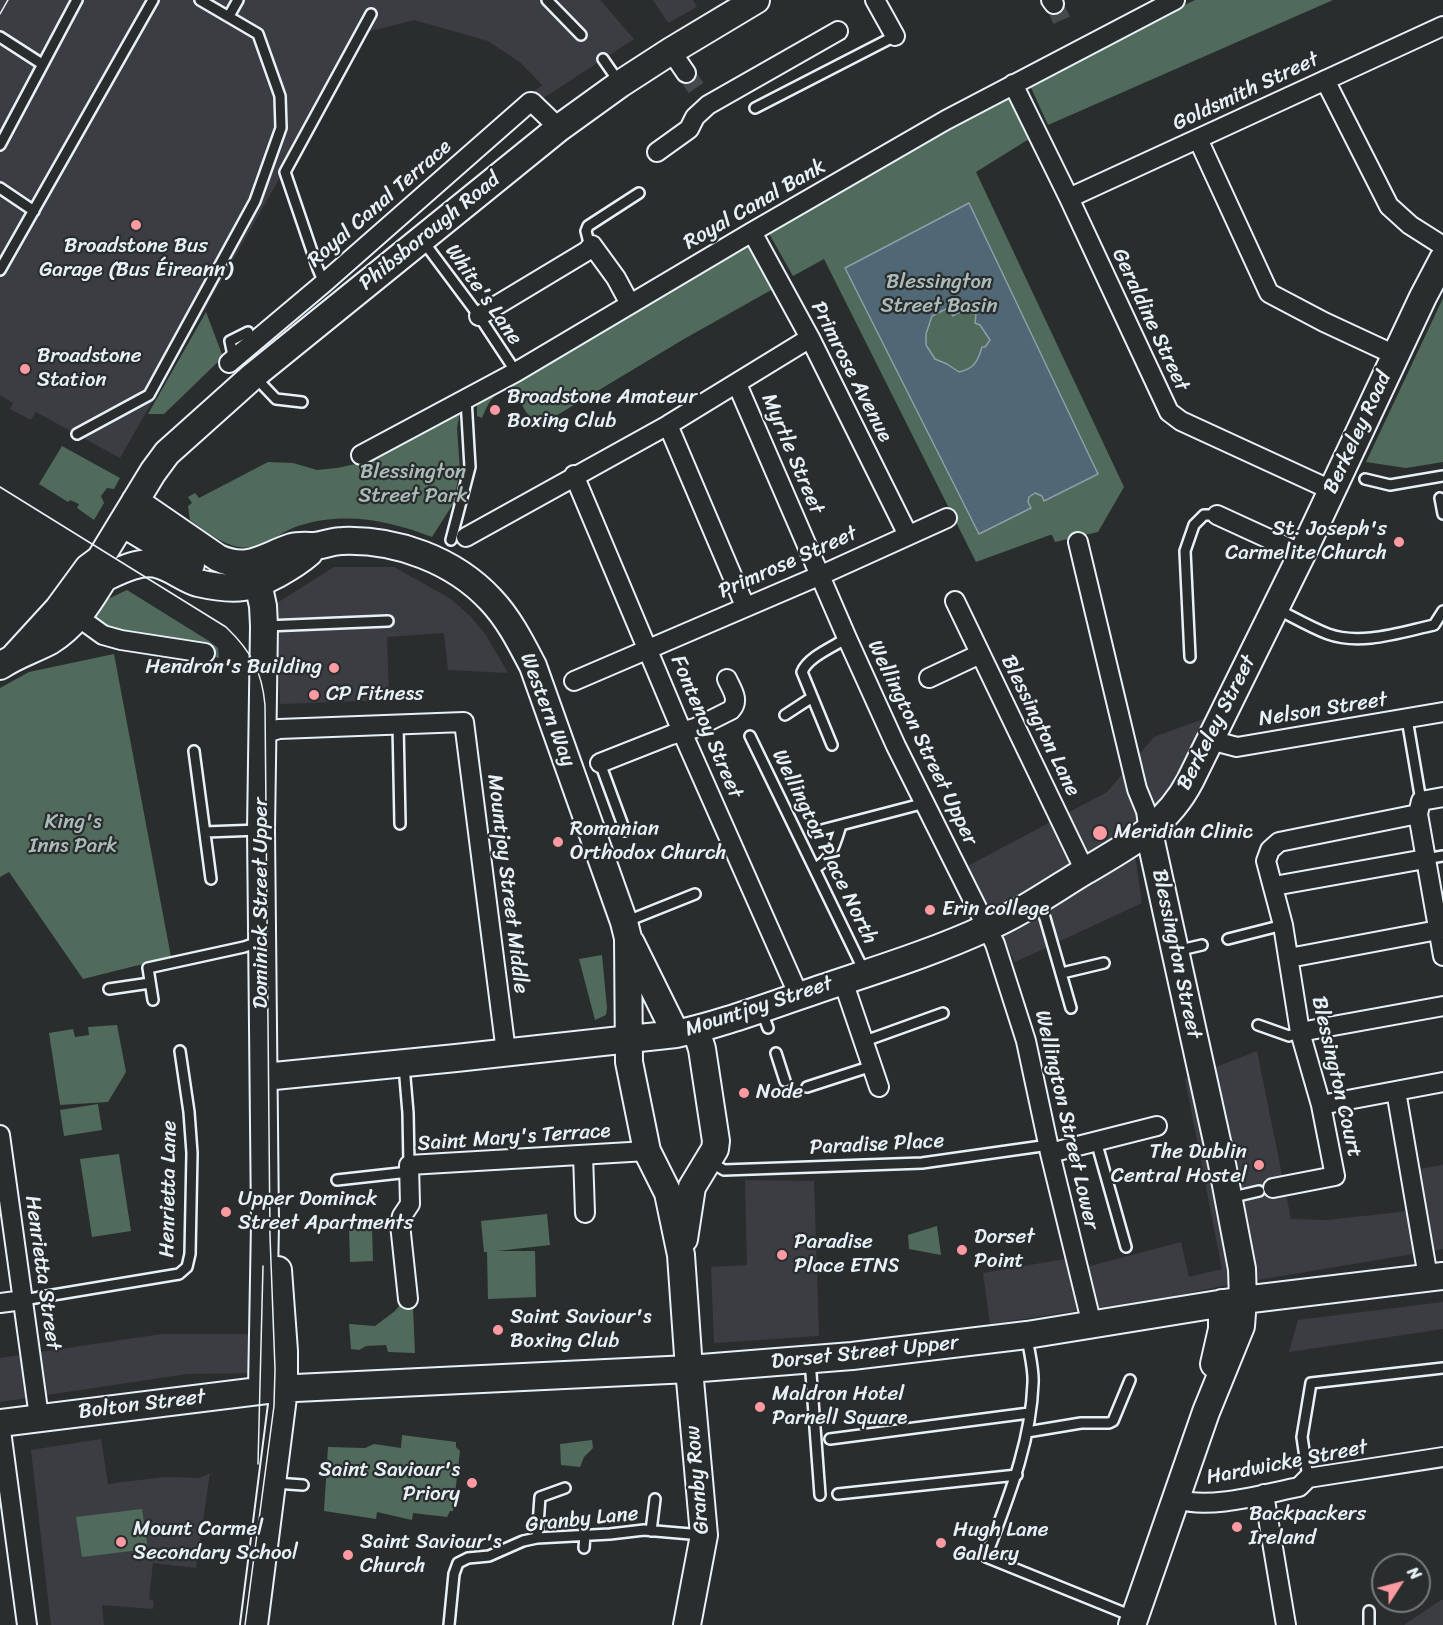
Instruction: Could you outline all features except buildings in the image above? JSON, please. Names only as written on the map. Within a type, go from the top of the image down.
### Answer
[{"type":"main road","name":"Phibsborough Road","points":[[102,568],[122,523],[168,452],[239,366],[421,239],[559,128],[620,84],[756,0]]},
{"type":"main road","name":"Berkeley Road","points":[[1275,608],[1395,354],[1443,260]]},
{"type":"main road","name":"Western Way","points":[[135,501],[218,558],[233,565],[252,563],[294,547],[340,541],[367,541],[405,549],[440,562],[456,572],[491,600],[514,631],[533,666],[626,930],[686,1032],[702,1049],[716,1141],[715,1149],[692,1187],[681,1255]]},
{"type":"main road","points":[[122,523],[229,587]]},
{"type":"main road","points":[[8,661],[58,609],[88,568],[157,564],[198,583],[244,587],[258,583],[302,560],[318,545]]},
{"type":"main road","points":[[8,661],[49,641],[65,630],[78,617],[102,568]]},
{"type":"main road","name":"Dominick Street Upper","points":[[254,1625],[273,1483],[273,1389],[284,1350],[279,1281],[275,1255],[265,1223],[261,830],[264,626],[258,583]]},
{"type":"main road","name":"Berkeley Street","points":[[1149,832],[1185,790],[1275,608]]},
{"type":"main road","name":"Mountjoy Street","points":[[264,1077],[628,1039],[764,1019],[799,996],[988,928],[1037,901],[1149,832]]},
{"type":"main road","name":"Blessington Street","points":[[1133,1621],[1206,1412],[1241,1326],[1232,1301],[1242,1269],[1229,1198],[1149,832]]},
{"type":"main road","name":"Western Way","points":[[626,930],[629,1062],[646,1151],[668,1193],[681,1255]]},
{"type":"main road","name":"Granby Row","points":[[681,1255],[688,1369],[704,1535],[687,1625]]},
{"type":"main road","name":"Dorset Street Upper","points":[[273,1389],[688,1369],[810,1360],[1027,1335],[1232,1301],[1436,1277]]},
{"type":"main road","name":"Bolton Street","points":[[0,1423],[273,1389]]},
{"type":"street","points":[[874,0],[895,36]]},
{"type":"street","name":"Royal Canal Bank","points":[[362,455],[516,372],[946,120],[1151,6],[1175,0]]},
{"type":"street","name":"Goldsmith Street","points":[[1069,198],[1443,26]]},
{"type":"street","points":[[657,152],[689,129],[703,98],[838,31]]},
{"type":"street","points":[[671,51],[686,73]]},
{"type":"street","points":[[1325,80],[1389,206],[1410,225],[1443,246]]},
{"type":"street","name":"Geraldine Street","points":[[1013,84],[1169,412],[1181,421],[1330,490]]},
{"type":"street","name":"Royal Canal Terrace","points":[[239,366],[324,283],[530,102],[559,128]]},
{"type":"street","points":[[1198,139],[1269,293],[1324,322],[1395,354]]},
{"type":"street","name":"Primrose Avenue","points":[[752,232],[810,338],[908,535]]},
{"type":"street","points":[[479,316],[587,251],[592,245],[616,278],[630,304]]},
{"type":"street","points":[[458,539],[668,425],[810,338]]},
{"type":"street","name":"Myrtle Street","points":[[737,384],[819,575]]},
{"type":"street","points":[[668,425],[746,606]]},
{"type":"street","name":"Fontenoy Street","points":[[574,475],[682,731],[799,996]]},
{"type":"street","points":[[1217,516],[1302,554]]},
{"type":"street","name":"Primrose Street","points":[[574,681],[947,518]]},
{"type":"street","name":"Blessington Street","points":[[1078,542],[1137,789],[1146,811],[1149,832]]},
{"type":"street","name":"Wellington Street Upper","points":[[819,575],[896,746],[988,928]]},
{"type":"street","name":"Blessington Lane","points":[[955,601],[1085,871]]},
{"type":"street","points":[[78,617],[103,635],[205,653]]},
{"type":"street","points":[[929,678],[980,654]]},
{"type":"street","points":[[600,763],[695,728],[731,710],[736,700],[727,679]]},
{"type":"street","name":"Nelson Street","points":[[1210,740],[1237,747],[1443,712]]},
{"type":"street","name":"Mountjoy Street Middle","points":[[398,724],[464,722],[506,1052]]},
{"type":"street","points":[[261,734],[279,729],[398,724]]},
{"type":"street","points":[[1443,797],[1419,808],[1434,858],[1438,930],[1443,956]]},
{"type":"street","name":"Blessington Court","points":[[1266,1190],[1335,1176],[1321,1105],[1300,1032],[1283,926],[1266,861],[1270,849],[1279,842],[1419,808]]},
{"type":"street","points":[[1274,886],[1434,858]]},
{"type":"street","name":"Wellington Street Lower","points":[[988,928],[1026,1041],[1049,1149],[1092,1325]]},
{"type":"street","points":[[1289,958],[1438,930]]},
{"type":"street","points":[[854,977],[865,1041],[879,1087]]},
{"type":"street","points":[[1300,1032],[1443,1006]]},
{"type":"street","points":[[1321,1105],[1443,1082]]},
{"type":"street","points":[[1396,1091],[1436,1277]]},
{"type":"street","points":[[1049,1149],[1096,1141],[1157,1126]]},
{"type":"street","name":"Henrietta Street","points":[[0,1135],[39,1417]]},
{"type":"street","name":"Saint Mary's Terrace","points":[[408,1299],[400,1224],[410,1204],[409,1169],[646,1151]]},
{"type":"street","points":[[583,1155],[585,1213]]},
{"type":"street","points":[[0,1304],[23,1300]]},
{"type":"street","points":[[0,1423],[27,1625]]},
{"type":"street","name":"Hardwicke Street","points":[[1176,1498],[1188,1503],[1220,1501],[1299,1487],[1308,1479],[1443,1457]]},
{"type":"street","points":[[1264,1494],[1286,1625]]},
{"type":"lane","points":[[0,145],[77,0]]},
{"type":"lane","points":[[0,270],[153,0]]},
{"type":"lane","points":[[77,434],[149,395],[255,201],[281,128],[280,96],[258,34],[200,0]]},
{"type":"lane","points":[[229,16],[238,0]]},
{"type":"lane","points":[[547,0],[581,35]]},
{"type":"lane","points":[[324,283],[285,172],[371,14]]},
{"type":"lane","points":[[755,108],[895,36]]},
{"type":"lane","points":[[0,38],[42,64]]},
{"type":"lane","points":[[603,59],[620,84]]},
{"type":"lane","points":[[0,188],[34,211]]},
{"type":"lane","points":[[592,245],[586,231],[588,226],[639,193]]},
{"type":"lane","name":"White's Lane","points":[[421,239],[479,316],[516,372]]},
{"type":"lane","points":[[248,332],[230,341],[239,366],[276,399],[302,402]]},
{"type":"lane","points":[[458,539],[470,467],[466,399]]},
{"type":"lane","points":[[1365,479],[1390,485],[1443,476]]},
{"type":"lane","points":[[1440,498],[1443,514]]},
{"type":"lane","points":[[1190,657],[1185,551],[1194,525],[1204,515],[1217,516]]},
{"type":"lane","points":[[1275,608],[1328,634],[1367,638],[1439,624],[1443,611]]},
{"type":"lane","points":[[264,626],[388,621]]},
{"type":"lane","points":[[832,746],[802,672],[804,667],[847,638]]},
{"type":"lane","points":[[785,715],[811,698]]},
{"type":"lane","points":[[1407,719],[1419,808]]},
{"type":"lane","points":[[398,724],[399,824]]},
{"type":"lane","name":"Wellington Place North","points":[[750,736],[814,868],[854,977]]},
{"type":"lane","points":[[194,751],[212,879]]},
{"type":"lane","points":[[600,763],[625,831]]},
{"type":"lane","points":[[814,832],[925,803]]},
{"type":"lane","points":[[814,868],[821,866],[834,847],[842,825]]},
{"type":"lane","points":[[205,832],[261,830]]},
{"type":"lane","points":[[626,930],[695,894]]},
{"type":"lane","points":[[1037,901],[1045,918],[1071,1008]]},
{"type":"lane","points":[[1228,939],[1283,926]]},
{"type":"lane","points":[[153,1000],[148,968],[244,947],[263,940]]},
{"type":"lane","points":[[1176,951],[1202,945]]},
{"type":"lane","points":[[1062,973],[1104,963]]},
{"type":"lane","points":[[109,989],[150,983]]},
{"type":"lane","points":[[865,1041],[943,1013]]},
{"type":"lane","points":[[1258,1025],[1289,1036],[1300,1032]]},
{"type":"lane","name":"Henrietta Lane","points":[[23,1300],[179,1274],[187,1267],[190,1254],[192,1154],[189,1112],[180,1052]]},
{"type":"lane","points":[[776,1053],[786,1081]]},
{"type":"lane","points":[[337,1180],[409,1169],[404,1064]]},
{"type":"lane","points":[[807,1088],[873,1066]]},
{"type":"lane","points":[[1096,1141],[1126,1247]]},
{"type":"lane","name":"Paradise Place","points":[[708,1161],[724,1170],[922,1163],[1049,1149]]},
{"type":"lane","name":"Blessington Court","points":[[1229,1198],[1266,1190]]},
{"type":"lane","points":[[1027,1335],[1033,1382],[1027,1432],[1017,1474],[986,1557],[1133,1621]]},
{"type":"lane","points":[[810,1360],[820,1495]]},
{"type":"lane","points":[[1308,1479],[1302,1437],[1311,1383],[1443,1368]]},
{"type":"lane","points":[[1027,1432],[1081,1423],[1113,1421],[1130,1380]]},
{"type":"lane","points":[[830,1439],[1029,1413]]},
{"type":"lane","points":[[838,1494],[1017,1474]]},
{"type":"lane","points":[[273,1483],[303,1485]]},
{"type":"lane","points":[[537,1538],[540,1497],[565,1488]]},
{"type":"lane","points":[[651,1531],[655,1498]]},
{"type":"lane","name":"Granby Lane","points":[[449,1622],[454,1574],[458,1563],[468,1558],[489,1556],[537,1538],[651,1531],[704,1535]]},
{"type":"lane","points":[[584,1548],[585,1535]]},
{"type":"lane","points":[[553,1537],[554,1548]]},
{"type":"lane","points":[[1369,1611],[1369,1625]]},
{"type":"lane","points":[[449,1622],[462,1622]]},
{"type":"shaded area","points":[[0,0],[600,0],[634,39],[542,99],[535,91],[542,85],[521,63],[488,41],[414,20],[355,35],[286,167],[120,458],[36,412],[31,420],[10,409],[13,403],[0,395]]},
{"type":"shaded area","points":[[653,0],[693,0],[697,7],[668,23]]},
{"type":"shaded area","points":[[334,567],[394,567],[451,599],[486,635],[508,673],[448,670],[444,633],[387,637],[389,700],[280,704],[277,603]]},
{"type":"shaded area","points":[[1206,718],[1202,748],[1135,855],[1142,903],[1015,962],[966,867],[1107,792],[1154,737]]},
{"type":"shaded area","points":[[1257,1051],[1291,1219],[1327,1220],[1427,1209],[1419,1169],[1443,1165],[1443,1249],[1175,1296],[990,1324],[983,1273],[1065,1259],[1090,1266],[1181,1242],[1189,1277],[1222,1269],[1185,1079]]},
{"type":"shaded area","name":"Paradise Place ETNS","points":[[745,1180],[814,1181],[819,1336],[714,1343],[711,1267],[747,1265]]},
{"type":"shaded area","points":[[1443,1302],[1443,1329],[1289,1352],[1298,1320]]},
{"type":"shaded area","points":[[162,1334],[256,1334],[256,1373],[187,1374],[0,1402],[0,1358]]},
{"type":"shaded area","name":"Mount Carmel Secondary School","points":[[101,1439],[108,1484],[164,1477],[199,1478],[210,1473],[196,1568],[153,1563],[149,1599],[154,1601],[153,1609],[102,1605],[104,1625],[51,1625],[31,1450]]},
{"type":"shaded area","points":[[1443,1600],[1443,1625],[1404,1625],[1422,1613],[1431,1613],[1431,1607]]},
{"type":"green space","points":[[1195,0],[1333,0],[1048,125],[1028,81]]},
{"type":"green space","name":"Blessington Street Basin","points":[[1007,95],[1029,139],[976,172],[1124,487],[1098,532],[1055,542],[1050,535],[976,562],[824,259],[793,276],[767,230]]},
{"type":"green space","name":"Blessington Street Park","points":[[742,245],[750,247],[773,289],[684,339],[539,426],[526,412],[513,388],[496,395],[482,418],[477,416],[477,405],[484,395]]},
{"type":"green space","points":[[1443,298],[1443,462],[1406,468],[1366,462]]},
{"type":"green space","points":[[206,312],[223,357],[164,414],[148,414]]},
{"type":"green space","name":"Blessington Street Park","points":[[461,407],[457,428],[460,470],[453,504],[432,537],[383,522],[349,518],[315,521],[290,529],[261,545],[244,547],[223,542],[190,520],[188,506],[192,503],[188,497],[195,493],[199,498],[268,462],[293,463],[317,470],[370,461]]},
{"type":"green space","points":[[62,446],[120,478],[114,489],[107,488],[101,496],[104,503],[94,520],[77,508],[79,504],[70,500],[68,502],[39,484]]},
{"type":"green space","points":[[127,590],[209,641],[218,648],[219,658],[103,627],[95,621],[94,617],[108,599]]},
{"type":"green space","name":"King's Inns Park","points":[[114,654],[171,957],[83,979],[9,872],[0,877],[0,688],[29,672]]},
{"type":"green space","points":[[602,955],[607,1008],[606,1015],[595,1020],[579,959]]},
{"type":"green space","points":[[117,1025],[126,1072],[108,1102],[60,1105],[49,1033],[73,1029],[75,1037],[89,1035],[88,1027]]},
{"type":"green space","points":[[98,1104],[102,1130],[64,1136],[60,1110]]},
{"type":"green space","points":[[119,1154],[131,1231],[92,1237],[80,1159]]},
{"type":"green space","points":[[547,1214],[550,1245],[497,1251],[535,1251],[536,1297],[488,1299],[487,1252],[484,1252],[481,1221]]},
{"type":"green space","points":[[937,1226],[941,1255],[909,1249],[908,1235]]},
{"type":"green space","points":[[372,1227],[373,1261],[350,1262],[349,1228]]},
{"type":"green space","points":[[403,1301],[413,1309],[415,1353],[388,1352],[386,1345],[366,1346],[359,1350],[351,1349],[349,1324],[375,1326],[395,1311]]},
{"type":"green space","points":[[402,1435],[456,1442],[456,1447],[460,1451],[453,1511],[450,1511],[447,1517],[413,1513],[412,1520],[377,1512],[376,1519],[324,1511],[328,1447],[365,1448],[374,1444],[401,1448]]},
{"type":"green space","points":[[592,1440],[593,1448],[584,1457],[580,1467],[561,1465],[560,1444]]},
{"type":"green space","points":[[142,1509],[148,1549],[82,1557],[76,1517]]},
{"type":"water","name":"Blessington Street Basin","points":[[969,203],[1098,474],[1044,501],[1042,496],[1035,493],[1029,497],[1028,502],[1031,508],[979,534],[845,268]],"holes":[[[948,308],[953,316],[964,311],[976,315],[975,323],[980,325],[990,340],[985,347],[982,347],[975,364],[959,372],[935,359],[926,345],[926,334],[932,316]]]},
{"type":"tunnel","points":[[1054,4],[1063,23]]},
{"type":"tunnel","points":[[686,73],[698,91]]},
{"type":"tram line","points":[[0,14],[8,0]]},
{"type":"tram line","points":[[0,487],[226,627],[249,653],[261,682],[265,705],[270,1236],[275,1369],[274,1406],[245,1625]]},
{"type":"tram line","points":[[258,1464],[263,1266]]},
{"type":"place","name":"Broadstone Bus Garage (Bus Éireann)","points":[[136,225]]},
{"type":"place","name":"Broadstone Station","points":[[25,369]]},
{"type":"place","name":"Broadstone Amateur Boxing Club","points":[[495,410]]},
{"type":"place","name":"St. Joseph's Carmelite Church","points":[[1399,542]]},
{"type":"place","name":"Hendron's Building","points":[[334,668]]},
{"type":"place","name":"CP Fitness","points":[[314,695]]},
{"type":"place","name":"Meridian Clinic","points":[[1100,833]]},
{"type":"place","name":"Romanian Orthodox Church","points":[[558,842]]},
{"type":"place","name":"Erin college","points":[[930,910]]},
{"type":"place","name":"Node","points":[[744,1093]]},
{"type":"place","name":"The Dublin Central Hostel","points":[[1259,1165]]},
{"type":"place","name":"Upper Dominck Street Apartments","points":[[226,1212]]},
{"type":"place","name":"Dorset Point","points":[[962,1250]]},
{"type":"place","name":"Paradise Place ETNS","points":[[782,1255]]},
{"type":"place","name":"Saint Saviour's Boxing Club","points":[[498,1330]]},
{"type":"place","name":"Maldron Hotel Parnell Square","points":[[760,1407]]},
{"type":"place","name":"Saint Saviour's Priory","points":[[472,1483]]},
{"type":"place","name":"Backpackers Ireland","points":[[1237,1527]]},
{"type":"place","name":"Mount Carmel Secondary School","points":[[121,1542]]},
{"type":"place","name":"Hugh Lane Gallery","points":[[941,1543]]},
{"type":"place","name":"Saint Saviour's Church","points":[[348,1555]]}]
